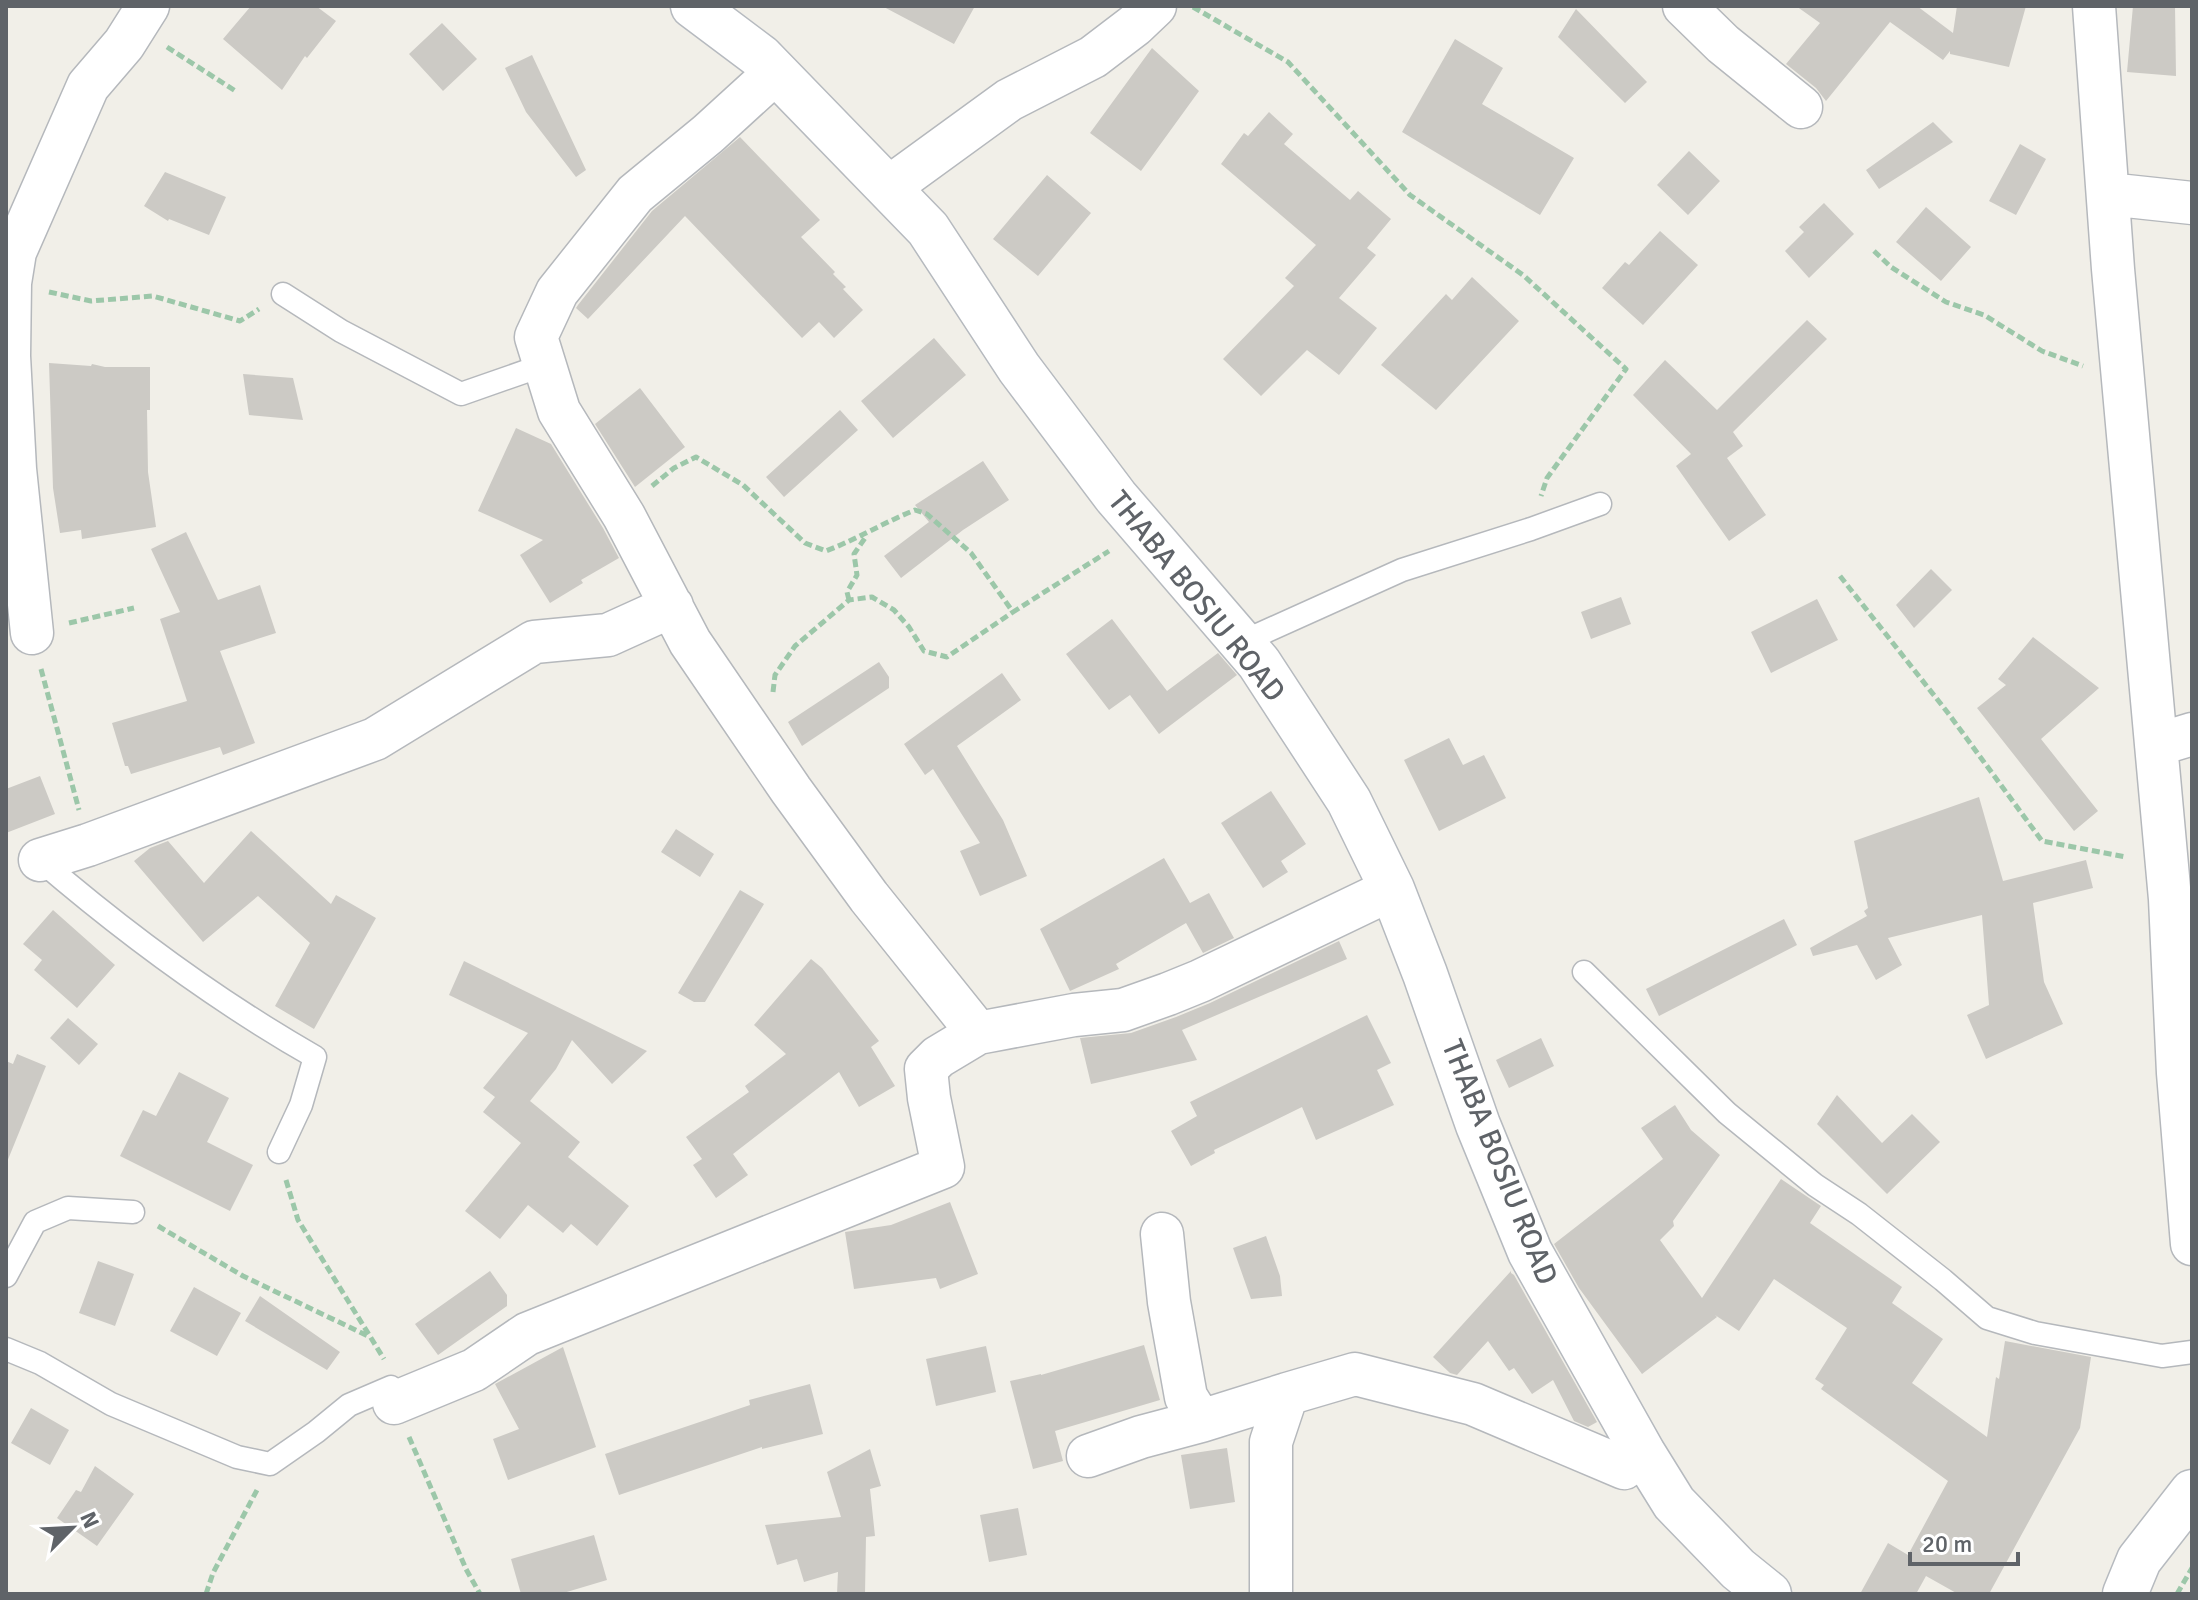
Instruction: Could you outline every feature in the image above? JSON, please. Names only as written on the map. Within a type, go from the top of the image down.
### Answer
[{"type":"street","name":"THABA BOSIU ROAD","points":[[693,6],[761,57],[928,229],[1019,368],[1116,497],[1259,663],[1349,801],[1392,889],[1478,1125],[1530,1252],[1674,1503],[1738,1569],[1769,1594]]},
{"type":"street","points":[[888,188],[1009,100],[1093,57],[1155,6]]},
{"type":"street","points":[[1684,6],[1723,44],[1801,107]]},
{"type":"street","points":[[2094,6],[2122,377],[2174,740],[2167,865],[2178,1073],[2192,1244]]},
{"type":"street","points":[[32,633],[15,469],[9,356],[10,262],[88,86],[124,44],[142,17]]},
{"type":"street","points":[[776,72],[635,194],[557,292],[536,337],[559,411],[624,516],[690,642],[869,897],[978,1033]]},
{"type":"street","points":[[2108,194],[2192,203]]},
{"type":"street","points":[[40,860],[375,739],[534,642],[608,635],[672,606]]},
{"type":"street","points":[[392,1395],[474,1370],[527,1334],[943,1167],[926,1069],[938,1057],[978,1033],[1074,1015],[1123,1010],[1200,981],[1392,889]]},
{"type":"street","points":[[1162,1234],[1169,1302],[1186,1397],[1201,1421]]},
{"type":"street","points":[[1088,1456],[1141,1437],[1355,1374],[1473,1404],[1624,1468],[1643,1453]]},
{"type":"street","points":[[1271,1594],[1271,1442],[1287,1394]]},
{"type":"street","points":[[2125,1594],[2139,1560],[2192,1492]]},
{"type":"lane","points":[[283,294],[341,331],[461,394],[544,365]]},
{"type":"lane","points":[[1240,643],[1402,570],[1600,504]]},
{"type":"lane","points":[[40,860],[170,962],[261,1026],[315,1057],[301,1105],[279,1152]]},
{"type":"lane","points":[[1584,972],[1727,1113],[1815,1185],[1859,1214],[1987,1318],[2035,1333],[2162,1356],[2192,1352]]},
{"type":"lane","points":[[6,1276],[35,1222],[68,1208],[133,1212]]},
{"type":"lane","points":[[6,1349],[40,1363],[111,1404],[237,1457],[270,1464],[349,1405],[392,1395]]},
{"type":"path","points":[[1192,6],[1288,62],[1410,195],[1523,275],[1626,369],[1547,478],[1531,529]]},
{"type":"path","points":[[142,17],[237,92]]},
{"type":"path","points":[[1874,251],[1891,267],[1946,302],[1984,315],[2042,351],[2122,377]]},
{"type":"path","points":[[10,262],[91,301],[153,296],[240,321],[283,294]]},
{"type":"path","points":[[624,516],[640,496],[674,468],[696,457],[743,485],[805,543],[826,551],[915,510],[927,514],[971,553],[1013,612]]},
{"type":"path","points":[[768,756],[775,675],[795,646],[849,600],[872,597],[894,610],[924,651],[947,657],[1144,528]]},
{"type":"path","points":[[849,600],[847,592],[857,575],[854,554],[867,534]]},
{"type":"path","points":[[1840,576],[1948,713],[2042,841],[2167,865]]},
{"type":"path","points":[[32,633],[88,845]]},
{"type":"path","points":[[133,1212],[243,1276],[368,1336]]},
{"type":"path","points":[[206,1594],[213,1573],[270,1464]]},
{"type":"path","points":[[2177,1594],[2192,1568]]},
{"type":"building","points":[[251,6],[316,6],[336,21],[307,58],[305,56],[282,90],[223,39]]},
{"type":"building","points":[[882,6],[975,6],[954,44]]},
{"type":"building","points":[[1796,6],[1917,6],[1953,33],[1957,6],[2026,6],[2009,67],[1950,54],[1950,51],[1943,60],[1890,22],[1826,101],[1816,88],[1786,64],[1820,23]]},
{"type":"building","points":[[2133,6],[2175,6],[2176,76],[2127,72]]},
{"type":"building","points":[[1576,9],[1647,82],[1625,103],[1558,37]]},
{"type":"building","points":[[442,23],[477,59],[443,91],[409,54]]},
{"type":"building","points":[[1455,39],[1503,68],[1482,104],[1574,158],[1540,215],[1402,132]]},
{"type":"building","points":[[1152,48],[1199,91],[1141,171],[1090,133]]},
{"type":"building","points":[[532,55],[586,170],[576,177],[526,112],[505,68]]},
{"type":"building","points":[[1269,112],[1293,134],[1284,144],[1350,200],[1358,191],[1391,219],[1367,248],[1376,255],[1339,298],[1377,328],[1339,375],[1307,350],[1261,396],[1223,359],[1294,286],[1285,278],[1316,245],[1221,164],[1244,133],[1248,136]]},
{"type":"building","points":[[1933,122],[1953,142],[1879,189],[1866,170]]},
{"type":"building","points":[[740,137],[820,220],[801,237],[835,272],[833,274],[846,287],[843,289],[863,310],[834,338],[819,322],[802,338],[685,216],[588,319],[576,308],[652,211]]},
{"type":"building","points":[[2020,144],[2046,159],[2016,215],[1989,201]]},
{"type":"building","points":[[1689,151],[1720,181],[1688,215],[1657,185]]},
{"type":"building","points":[[165,172],[226,197],[209,235],[168,221],[144,206]]},
{"type":"building","points":[[1047,175],[1091,213],[1038,276],[993,239]]},
{"type":"building","points":[[1824,203],[1854,234],[1809,278],[1785,251],[1804,232],[1799,227]]},
{"type":"building","points":[[1926,207],[1971,247],[1941,281],[1896,242]]},
{"type":"building","points":[[1660,231],[1698,265],[1643,325],[1602,288],[1625,262],[1629,265]]},
{"type":"building","points":[[1472,277],[1519,321],[1436,410],[1381,365],[1446,294],[1452,300]]},
{"type":"building","points":[[1807,320],[1827,339],[1733,432],[1743,446],[1727,458],[1766,515],[1729,541],[1676,466],[1691,454],[1633,395],[1665,360],[1717,410]]},
{"type":"building","points":[[934,338],[966,375],[893,438],[861,401]]},
{"type":"building","points":[[49,363],[150,367],[148,472],[156,527],[82,539],[81,530],[60,533],[53,488]]},
{"type":"building","points":[[243,374],[293,378],[303,420],[249,415]]},
{"type":"building","points":[[640,388],[685,447],[635,487],[595,424]]},
{"type":"building","points":[[840,410],[858,430],[784,497],[766,477]]},
{"type":"building","points":[[516,428],[551,444],[619,558],[550,603],[520,555],[543,540],[478,511]]},
{"type":"building","points":[[983,461],[1009,500],[963,530],[901,578],[884,556],[929,522],[915,505]]},
{"type":"building","points":[[186,532],[218,600],[260,585],[276,633],[220,651],[255,743],[223,755],[220,747],[131,774],[125,766],[112,723],[187,701],[160,619],[180,612],[151,549]]},
{"type":"building","points":[[1931,569],[1952,590],[1914,628],[1896,605]]},
{"type":"building","points":[[1621,597],[1631,624],[1591,639],[1581,612]]},
{"type":"building","points":[[1817,599],[1838,640],[1771,673],[1751,632]]},
{"type":"building","points":[[1112,619],[1167,691],[1218,653],[1237,675],[1159,734],[1130,695],[1109,710],[1066,654]]},
{"type":"building","points":[[2033,637],[2099,688],[2041,739],[2098,811],[2074,831],[1977,708],[2006,685],[1998,679]]},
{"type":"building","points":[[879,662],[889,677],[889,688],[802,746],[788,722]]},
{"type":"building","points":[[1002,673],[1021,700],[957,746],[1003,820],[1027,876],[980,896],[960,851],[980,843],[933,769],[925,775],[904,744]]},
{"type":"building","points":[[1449,738],[1463,765],[1484,755],[1506,798],[1439,831],[1404,760]]},
{"type":"building","points":[[40,776],[55,814],[6,833],[6,789]]},
{"type":"building","points":[[1271,791],[1306,844],[1281,861],[1288,872],[1263,888],[1221,823]]},
{"type":"building","points":[[1979,797],[2003,881],[2086,860],[2093,888],[2033,903],[2044,982],[2063,1024],[1986,1059],[1967,1015],[1989,1005],[1982,915],[1888,938],[1902,965],[1876,980],[1857,945],[1813,956],[1810,948],[1867,916],[1854,841]]},
{"type":"building","points":[[676,829],[714,854],[700,877],[661,852]]},
{"type":"building","points":[[251,831],[331,904],[336,895],[376,918],[314,1029],[275,1006],[310,943],[258,896],[203,942],[134,861],[150,848],[168,841],[204,883]]},
{"type":"building","points":[[1164,858],[1190,903],[1209,893],[1234,938],[1203,953],[1186,923],[1116,964],[1119,969],[1070,991],[1040,929]]},
{"type":"building","points":[[740,890],[764,904],[705,1002],[694,1002],[678,993]]},
{"type":"building","points":[[53,910],[115,965],[77,1008],[34,970],[42,960],[23,944]]},
{"type":"building","points":[[1784,919],[1797,945],[1659,1016],[1646,989]]},
{"type":"building","points":[[1339,941],[1347,959],[1182,1030],[1197,1060],[1091,1084],[1080,1038],[1131,1033],[1176,1017]]},
{"type":"building","points":[[811,959],[822,968],[879,1041],[871,1047],[895,1086],[859,1107],[839,1072],[733,1154],[748,1175],[716,1198],[693,1165],[702,1159],[686,1137],[749,1092],[745,1086],[786,1054],[754,1025]]},
{"type":"building","points":[[464,961],[647,1051],[612,1084],[572,1040],[556,1069],[530,1101],[580,1142],[568,1157],[629,1206],[597,1246],[571,1224],[563,1233],[528,1205],[500,1239],[465,1211],[521,1143],[483,1112],[495,1097],[483,1088],[528,1033],[449,995]]},
{"type":"building","points":[[1367,1015],[1391,1063],[1377,1070],[1394,1105],[1316,1140],[1302,1107],[1214,1150],[1215,1153],[1191,1166],[1171,1131],[1197,1116],[1190,1102]]},
{"type":"building","points":[[68,1018],[98,1044],[79,1065],[50,1038]]},
{"type":"building","points":[[1541,1038],[1554,1066],[1509,1088],[1496,1060]]},
{"type":"building","points":[[17,1054],[46,1066],[7,1162],[6,1061],[13,1064]]},
{"type":"building","points":[[179,1072],[229,1098],[207,1142],[253,1165],[230,1211],[120,1156],[143,1110],[156,1116]]},
{"type":"building","points":[[1837,1095],[1882,1143],[1912,1114],[1940,1142],[1887,1194],[1817,1124]]},
{"type":"building","points":[[1675,1105],[1691,1130],[1720,1155],[1673,1221],[1674,1226],[1660,1240],[1702,1298],[1781,1179],[1821,1206],[1810,1223],[1902,1287],[1892,1303],[1943,1339],[1912,1383],[1987,1437],[2005,1341],[2091,1357],[2080,1428],[1989,1594],[1958,1594],[1926,1576],[1916,1594],[1860,1594],[1888,1543],[1908,1555],[1948,1481],[1821,1389],[1824,1385],[1815,1379],[1847,1328],[1774,1279],[1739,1331],[1715,1315],[1717,1317],[1642,1374],[1579,1288],[1554,1244],[1663,1159],[1641,1128]]},
{"type":"building","points":[[950,1202],[978,1274],[940,1289],[936,1278],[854,1289],[845,1232],[891,1225]]},
{"type":"building","points":[[1266,1236],[1280,1276],[1282,1296],[1251,1299],[1233,1248]]},
{"type":"building","points":[[98,1261],[134,1274],[115,1326],[79,1313]]},
{"type":"building","points":[[490,1271],[507,1295],[507,1306],[438,1355],[415,1324]]},
{"type":"building","points":[[1511,1271],[1597,1422],[1588,1427],[1574,1421],[1553,1380],[1532,1394],[1514,1368],[1509,1371],[1488,1341],[1457,1375],[1450,1373],[1433,1357]]},
{"type":"building","points":[[194,1287],[241,1313],[217,1356],[170,1331]]},
{"type":"building","points":[[260,1296],[340,1352],[327,1370],[245,1321]]},
{"type":"building","points":[[1144,1345],[1160,1400],[1055,1431],[1063,1461],[1033,1469],[1010,1381]]},
{"type":"building","points":[[986,1346],[996,1392],[936,1406],[926,1359]]},
{"type":"building","points":[[563,1347],[596,1447],[508,1480],[493,1439],[519,1429],[495,1384]]},
{"type":"building","points":[[810,1384],[823,1434],[762,1447],[619,1495],[605,1454],[750,1405],[749,1400]]},
{"type":"building","points":[[31,1408],[69,1430],[50,1465],[11,1443]]},
{"type":"building","points":[[1227,1448],[1235,1502],[1190,1509],[1181,1455]]},
{"type":"building","points":[[870,1449],[881,1486],[870,1489],[875,1536],[866,1537],[865,1594],[837,1594],[838,1572],[804,1582],[797,1559],[777,1565],[765,1525],[841,1517],[827,1472]]},
{"type":"building","points":[[95,1466],[134,1494],[97,1546],[57,1518],[76,1490],[81,1492]]},
{"type":"building","points":[[1018,1508],[1027,1555],[989,1562],[980,1515]]},
{"type":"building","points":[[594,1535],[607,1580],[560,1594],[521,1594],[511,1559]]}]
